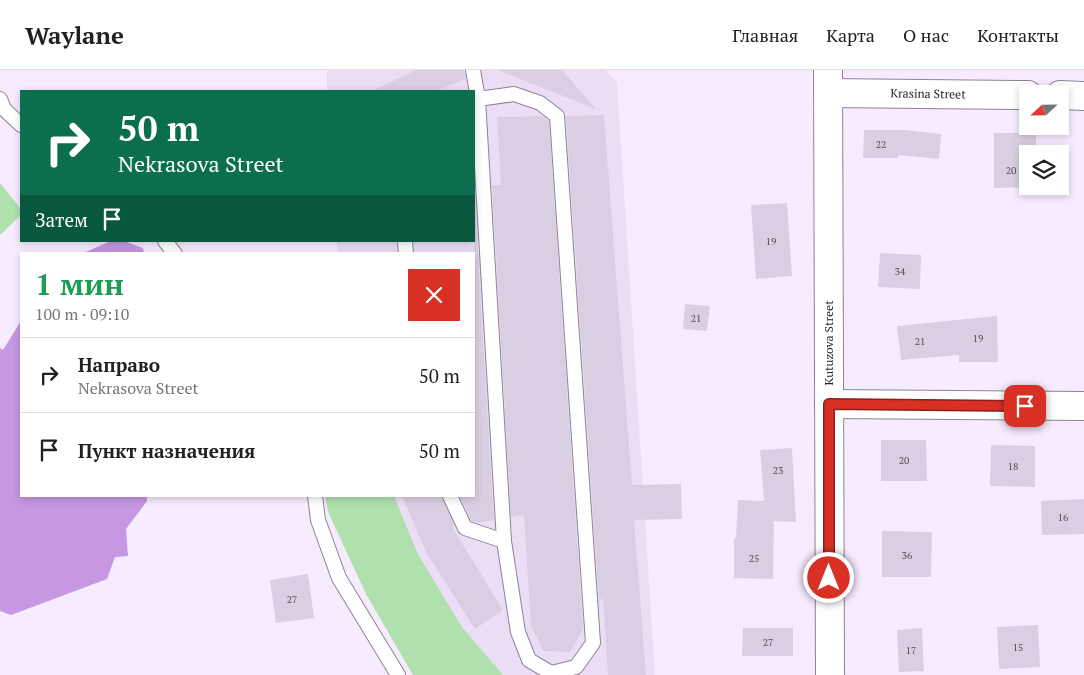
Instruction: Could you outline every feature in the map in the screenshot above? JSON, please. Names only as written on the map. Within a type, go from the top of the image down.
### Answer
[{"type":"street","name":"Krasina Street","points":[[828,81],[1019,94]]},
{"type":"street","name":"Kutuzova Street","points":[[828,81],[830,675]]},
{"type":"street","points":[[1069,95],[1084,96]]},
{"type":"street","points":[[829,404],[1084,406]]},
{"type":"lane","points":[[473,70],[504,541],[518,632],[529,660],[551,673],[576,667],[593,643],[557,116],[540,103],[514,94],[476,100]]},
{"type":"lane","points":[[0,99],[4,109],[20,124]]},
{"type":"lane","points":[[166,242],[173,252]]},
{"type":"lane","points":[[314,497],[318,520],[339,578],[398,675]]},
{"type":"lane","points":[[450,497],[465,528],[504,541]]},
{"type":"shaded area","points":[[327,70],[605,70],[617,82],[655,675],[503,675],[462,627],[418,554],[394,497],[475,497],[475,252],[338,252],[337,242],[475,242],[475,90],[327,90]]},
{"type":"shaded area","points":[[109,242],[127,242],[143,248],[144,252],[86,252]]},
{"type":"shaded area","points":[[20,323],[20,497],[147,497],[147,501],[126,529],[128,556],[115,557],[107,579],[11,615],[0,611],[0,348],[3,350]]},
{"type":"green space","points":[[0,183],[20,208],[20,216],[0,235]]},
{"type":"green space","points":[[325,497],[394,497],[418,554],[462,627],[503,675],[413,675],[366,594],[328,512]]},
{"type":"building","points":[[416,70],[464,70],[466,79],[438,90],[374,90]]},
{"type":"building","points":[[562,70],[596,109],[500,71]]},
{"type":"building","points":[[604,115],[632,485],[681,484],[682,519],[634,520],[646,675],[608,675],[603,597],[599,603],[566,116]]},
{"type":"building","points":[[543,116],[549,121],[583,629],[570,652],[543,651],[531,626],[524,515],[511,517],[492,185],[501,185],[497,117]]},
{"type":"building","points":[[864,130],[905,130],[941,134],[939,159],[898,155],[898,158],[863,158]]},
{"type":"building","points":[[994,133],[1036,135],[1036,145],[1019,145],[1019,187],[994,188]]},
{"type":"building","points":[[475,203],[494,520],[476,523],[471,521],[460,497],[475,497]]},
{"type":"building","points":[[787,203],[792,276],[756,279],[751,205]]},
{"type":"building","points":[[880,253],[921,255],[920,289],[878,287]]},
{"type":"building","points":[[685,304],[710,306],[707,331],[683,329]]},
{"type":"building","points":[[997,316],[998,362],[959,362],[959,355],[901,360],[897,326]]},
{"type":"building","points":[[881,440],[926,440],[927,481],[881,481]]},
{"type":"building","points":[[991,445],[1035,446],[1035,487],[990,486]]},
{"type":"building","points":[[792,448],[796,522],[774,521],[773,579],[734,578],[734,538],[736,538],[738,500],[764,501],[760,450]]},
{"type":"building","points":[[402,497],[441,497],[455,526],[452,527],[503,610],[475,629],[426,552]]},
{"type":"building","points":[[1084,499],[1084,534],[1042,535],[1041,501]]},
{"type":"building","points":[[882,531],[932,532],[931,577],[882,577]]},
{"type":"building","points":[[308,574],[314,618],[276,623],[270,580]]},
{"type":"building","points":[[1038,625],[1040,667],[999,669],[997,627]]},
{"type":"building","points":[[743,628],[793,628],[793,656],[742,656]]},
{"type":"building","points":[[922,628],[924,671],[899,672],[897,630]]},
{"type":"route","points":[[829,578],[829,404],[1025,406]]}]
